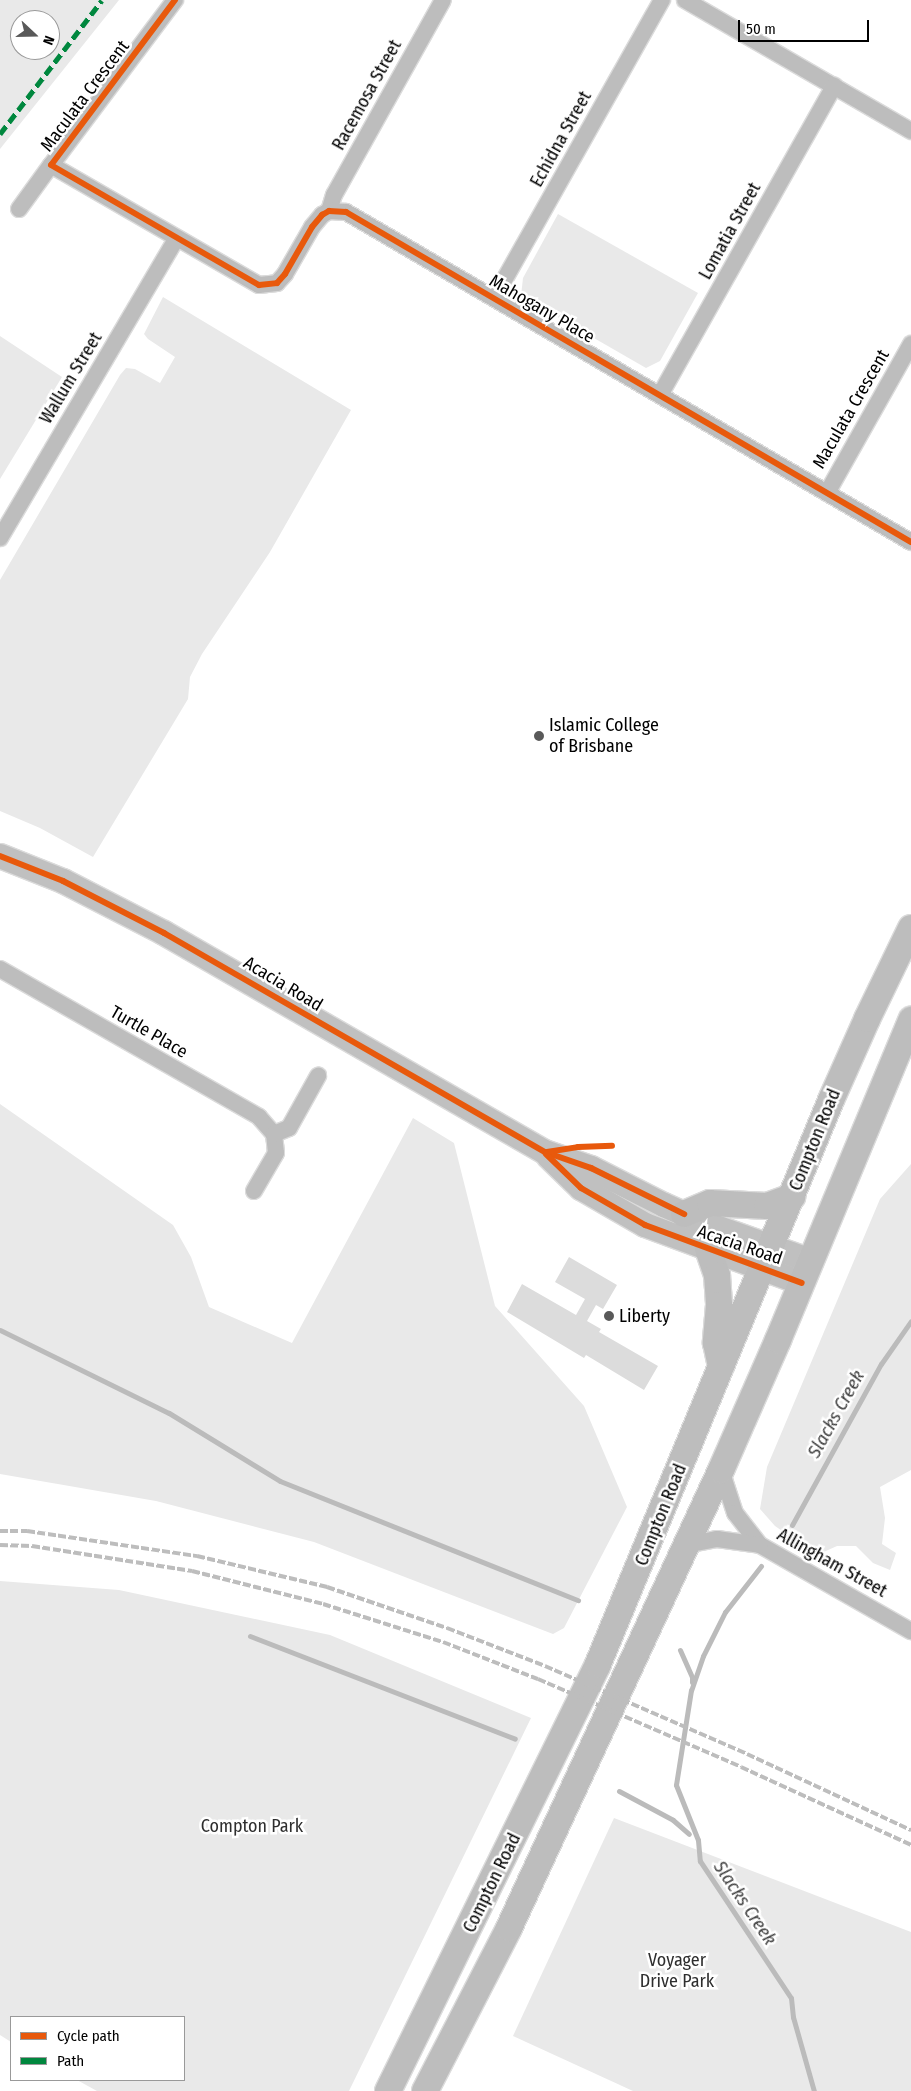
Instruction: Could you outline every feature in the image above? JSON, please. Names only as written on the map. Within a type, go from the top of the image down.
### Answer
[{"type":"main road","name":"Compton Road","points":[[388,2091],[594,1672],[867,1018],[911,928]]},
{"type":"main road","name":"Compton Road","points":[[425,2091],[477,1990],[570,1797],[686,1545],[806,1272],[911,1020]]},
{"type":"main road","points":[[684,1214],[710,1203],[772,1206],[792,1197]]},
{"type":"main road","points":[[708,1249],[716,1275],[719,1305],[716,1343],[721,1369]]},
{"type":"main road","points":[[422,2022],[444,2009],[453,1991],[460,1986],[477,1990]]},
{"type":"street","name":"Maculata Crescent","points":[[18,209],[175,0]]},
{"type":"street","name":"Racemosa Street","points":[[329,212],[334,195],[443,0]]},
{"type":"street","name":"Echidna Street","points":[[494,298],[662,0]]},
{"type":"street","points":[[685,0],[911,131]]},
{"type":"street","name":"Lomatia Street","points":[[660,395],[834,86]]},
{"type":"street","name":"Maculata Crescent","points":[[51,165],[177,238]]},
{"type":"street","points":[[177,238],[259,285],[277,283],[285,274],[312,227],[329,212]]},
{"type":"street","name":"Mahogany Place","points":[[329,212],[346,212],[911,542]]},
{"type":"street","name":"Wallum Street","points":[[0,538],[177,238]]},
{"type":"street","name":"Maculata Crescent","points":[[827,493],[911,344]]},
{"type":"street","name":"Acacia Road","points":[[0,856],[63,881],[164,933],[545,1152],[591,1168],[767,1257],[806,1272]]},
{"type":"street","name":"Turtle Place","points":[[0,969],[259,1117],[274,1134]]},
{"type":"street","points":[[254,1190],[276,1153],[274,1134],[289,1128],[318,1076]]},
{"type":"street","name":"Acacia Road","points":[[545,1152],[581,1188],[661,1232],[708,1249],[767,1257]]},
{"type":"street","name":"Allingham Street","points":[[720,1470],[735,1513],[760,1545]]},
{"type":"street","name":"Allingham Street","points":[[686,1545],[717,1539],[760,1545],[911,1631]]},
{"type":"green space","points":[[0,0],[119,0],[0,149]]},
{"type":"green space","points":[[558,214],[698,293],[660,361],[646,368],[521,296],[523,278]]},
{"type":"green space","points":[[163,297],[351,410],[270,552],[202,654],[190,677],[188,699],[93,857],[40,828],[0,811],[0,580],[120,375],[126,368],[135,369],[160,383],[175,357],[148,339],[144,334]]},
{"type":"green space","points":[[0,336],[62,377],[0,479]]},
{"type":"green space","points":[[0,1104],[173,1225],[191,1257],[209,1307],[292,1343],[413,1118],[454,1143],[495,1306],[584,1406],[627,1507],[564,1628],[553,1634],[314,1542],[156,1501],[0,1474]]},
{"type":"green space","points":[[911,1164],[911,1470],[880,1487],[885,1518],[882,1544],[896,1553],[890,1570],[873,1563],[856,1546],[837,1546],[817,1555],[775,1526],[760,1509],[767,1467],[880,1199]]},
{"type":"green space","name":"Compton Park","points":[[0,1581],[119,1590],[330,1635],[531,1718],[349,2091],[97,2091],[79,2081],[185,2081],[185,2016],[10,2016],[10,2041],[0,2035]]},
{"type":"green space","name":"Voyager Drive Park","points":[[614,1818],[911,1932],[911,2091],[633,2091],[513,2036]]},
{"type":"building","points":[[569,1257],[617,1285],[603,1309],[596,1305],[587,1321],[601,1329],[599,1332],[658,1366],[644,1390],[586,1355],[584,1358],[507,1312],[522,1284],[576,1315],[585,1299],[555,1282]]},
{"type":"waterway","name":"Slacks Creek","points":[[792,1525],[881,1364],[911,1321]]},
{"type":"waterway","points":[[0,1330],[169,1413],[280,1481],[578,1600]]},
{"type":"waterway","name":"Slacks Creek","points":[[761,1566],[725,1612],[703,1656],[691,1690],[676,1785],[698,1840],[700,1861],[791,1998],[793,2017],[814,2091]]},
{"type":"waterway","points":[[250,1636],[515,1739]]},
{"type":"waterway","points":[[680,1650],[692,1677],[692,1682]]},
{"type":"waterway","points":[[619,1791],[673,1820],[689,1834]]},
{"type":"railway","points":[[0,1531],[27,1531],[197,1556],[327,1587],[447,1628],[545,1666],[747,1754],[911,1830]]},
{"type":"railway","points":[[0,1545],[32,1546],[192,1571],[323,1604],[443,1642],[538,1679],[741,1767],[911,1845]]},
{"type":"marked path","points":[[0,134],[102,0]]},
{"type":"cycle path","points":[[175,0],[51,165],[259,285],[277,283],[285,274],[312,227],[322,215],[329,211],[346,212],[911,542]]},
{"type":"cycle path","points":[[0,856],[63,881],[164,933],[545,1152],[591,1168],[684,1214]]},
{"type":"cycle path","points":[[547,1152],[578,1147],[612,1146]]},
{"type":"cycle path","points":[[546,1154],[581,1188],[645,1225],[802,1283]]},
{"type":"place","name":"Islamic College of Brisbane","points":[[539,736]]},
{"type":"place","name":"Liberty","points":[[609,1316]]}]
